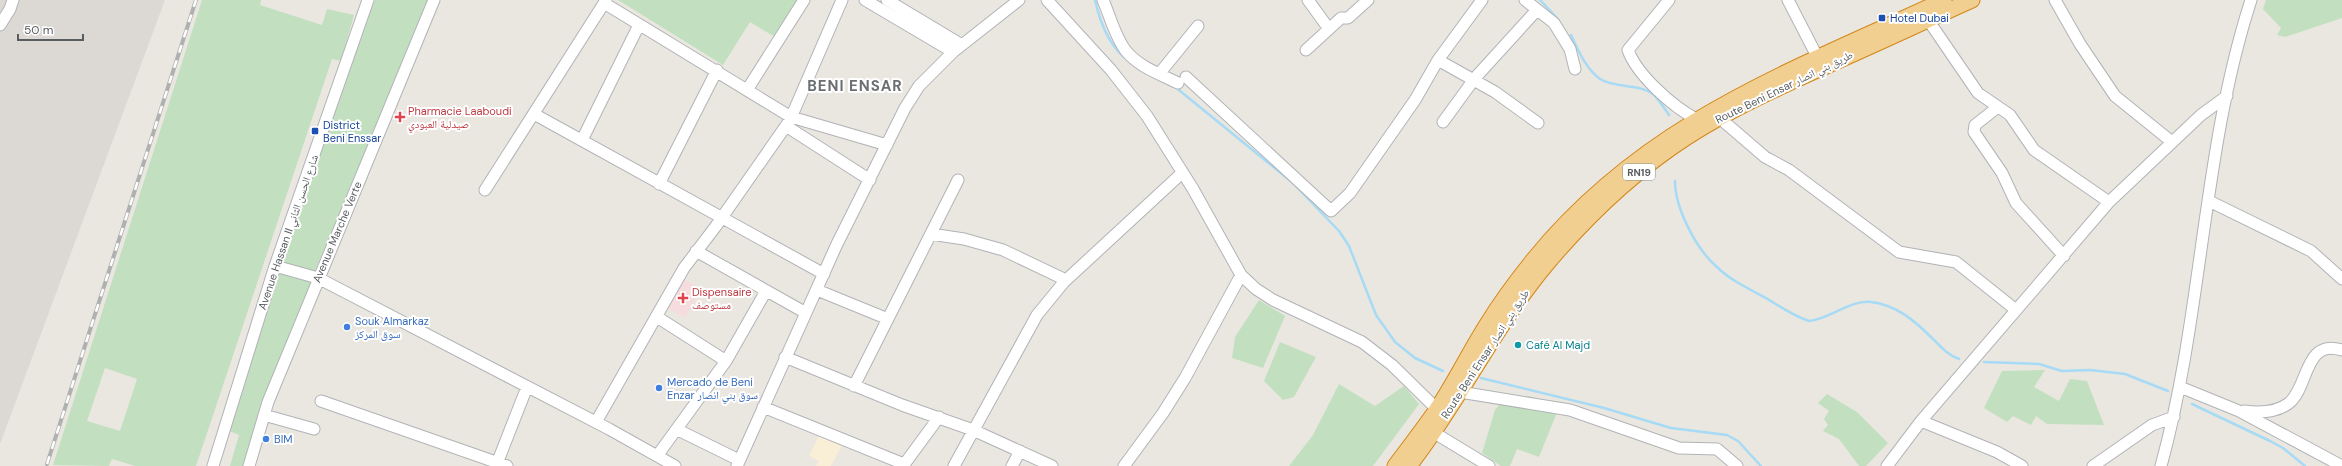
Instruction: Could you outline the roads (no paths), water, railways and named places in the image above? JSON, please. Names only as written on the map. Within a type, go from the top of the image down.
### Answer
[{"type":"highway","name":"Route Beni Ensar طريق بني انصار","points":[[1925,15],[1944,0]]},
{"type":"highway","name":"Route Beni Ensar طريق بني انصار","points":[[1441,412],[1460,392],[1487,346],[1572,226],[1628,165],[1696,119],[1715,114],[1925,15],[1972,0]]},
{"type":"highway","name":"Route Beni Ensar طريق بني انصار","points":[[1409,466],[1429,429],[1441,412],[1487,324],[1532,261],[1572,226],[1607,200],[1639,172],[1715,114]]},
{"type":"highway","name":"Route Beni Ensar طريق بني انصار","points":[[1395,466],[1429,429]]},
{"type":"street","points":[[0,25],[10,10],[13,0]]},
{"type":"street","name":"Avenue Hassan II شارع الحسن الثاني","points":[[213,466],[275,266],[368,0]]},
{"type":"street","name":"Avenue Marche Verte","points":[[249,466],[264,415],[318,278],[434,0]]},
{"type":"street","points":[[746,90],[804,0]]},
{"type":"street","points":[[596,422],[684,268],[789,121],[842,0]]},
{"type":"street","points":[[865,0],[953,52]]},
{"type":"street","points":[[887,0],[962,45]]},
{"type":"street","points":[[678,430],[738,463],[824,274],[905,108],[919,86],[953,52],[1019,0]]},
{"type":"street","points":[[1047,0],[1111,70],[1147,116],[1193,189],[1242,275],[1256,289],[1273,300],[1362,342],[1392,365],[1441,412]]},
{"type":"street","points":[[1103,0],[1125,50],[1137,61],[1159,74],[1182,80],[1332,211],[1350,193],[1415,100],[1438,60],[1482,0]]},
{"type":"street","points":[[1308,0],[1329,29]]},
{"type":"street","points":[[1306,50],[1341,18],[1348,18],[1368,0]]},
{"type":"street","points":[[1525,0],[1536,11],[1554,23],[1570,49],[1575,69]]},
{"type":"street","points":[[1669,0],[1628,50],[1633,62],[1673,104],[1696,119]]},
{"type":"street","points":[[1788,0],[1821,63]]},
{"type":"street","points":[[2055,0],[2080,44],[2116,96],[2172,142]]},
{"type":"street","points":[[2161,466],[2180,387],[2227,96],[2234,60],[2251,0]]},
{"type":"street","points":[[485,190],[605,2],[639,25],[717,70],[870,180]]},
{"type":"street","points":[[1443,122],[1474,80],[1536,11]]},
{"type":"street","points":[[1925,15],[1974,88],[1983,98],[2016,120],[2034,150],[2109,202]]},
{"type":"street","points":[[582,140],[639,25]]},
{"type":"street","points":[[1159,74],[1198,26]]},
{"type":"street","points":[[1438,60],[1474,80],[1538,123]]},
{"type":"street","points":[[659,184],[717,70]]},
{"type":"street","points":[[1887,466],[1921,421],[2109,202],[2201,115],[2227,96]]},
{"type":"street","points":[[1998,107],[1975,125],[1974,132],[2002,173],[2016,203],[2064,256]]},
{"type":"street","points":[[534,114],[824,274]]},
{"type":"street","points":[[1715,114],[1765,157],[1789,170],[1899,252],[1956,262],[2016,310]]},
{"type":"street","points":[[789,121],[887,145]]},
{"type":"street","points":[[954,466],[1037,315],[1066,280],[1182,173]]},
{"type":"street","points":[[854,386],[958,180]]},
{"type":"street","points":[[2209,201],[2311,252],[2342,279]]},
{"type":"street","points":[[931,234],[964,239],[1003,250],[1066,280]]},
{"type":"street","points":[[696,251],[806,313]]},
{"type":"street","points":[[275,266],[318,278],[596,422],[675,466]]},
{"type":"street","points":[[1124,466],[1163,413],[1185,378],[1242,275]]},
{"type":"street","points":[[817,290],[888,319]]},
{"type":"street","points":[[657,456],[678,430],[696,397],[726,360],[766,291]]},
{"type":"street","points":[[657,316],[726,360]]},
{"type":"street","points":[[2239,411],[2261,413],[2276,410],[2289,404],[2297,395],[2310,362],[2317,353],[2334,348],[2342,350]]},
{"type":"street","points":[[786,357],[854,386],[973,430],[1052,466]]},
{"type":"street","points":[[321,401],[500,465],[527,387]]},
{"type":"street","points":[[2180,387],[2239,411],[2342,466]]},
{"type":"street","points":[[1460,392],[1570,410],[1679,448],[1717,450],[1737,466]]},
{"type":"street","points":[[763,407],[904,465],[939,417]]},
{"type":"street","points":[[264,415],[314,429]]},
{"type":"street","points":[[2093,466],[2152,425],[2174,417]]},
{"type":"street","points":[[1921,421],[1997,452],[2022,466]]},
{"type":"street","points":[[1429,429],[1489,466]]},
{"type":"street","points":[[1012,466],[1020,451]]},
{"type":"waterway","points":[[1095,0],[1106,33],[1121,55],[1128,60]]},
{"type":"waterway","points":[[1540,0],[1558,19]]},
{"type":"waterway","points":[[1571,35],[1587,65],[1595,75],[1606,82],[1648,91],[1656,97],[1669,115]]},
{"type":"waterway","points":[[1174,86],[1293,183],[1339,231],[1349,246],[1376,315],[1395,342],[1415,358],[1443,371]]},
{"type":"waterway","points":[[1675,181],[1679,203],[1694,239],[1709,259],[1722,272],[1746,288],[1798,317],[1809,321],[1817,320],[1863,302],[1880,304],[1897,310],[1905,315],[1951,355],[1959,359]]},
{"type":"waterway","points":[[1984,362],[2039,364],[2062,371],[2090,370],[2125,374],[2168,391]]},
{"type":"waterway","points":[[1481,378],[1604,408],[1671,428],[1727,435],[1738,441],[1761,466]]},
{"type":"waterway","points":[[2192,404],[2283,448],[2305,466]]},
{"type":"railway","points":[[47,464],[196,0]]},
{"type":"place","name":"Hotel Dubai","points":[[1882,18]]},
{"type":"place","name":"Pharmacie Laaboudi صيدلية العبودي","points":[[400,117]]},
{"type":"place","name":"District Beni Enssar","points":[[315,131]]},
{"type":"place","name":"Dispensaire مستوصف","points":[[683,298]]},
{"type":"place","name":"Souk Almarkaz سوق المركز","points":[[347,327]]},
{"type":"place","name":"Café Al Majd","points":[[1518,345]]},
{"type":"place","name":"Mercado de Beni Enzar سوق بني انصار","points":[[659,388]]},
{"type":"place","name":"BIM","points":[[266,439]]},
{"type":"district","name":"BENI ENSAR","points":[[855,86]]}]
